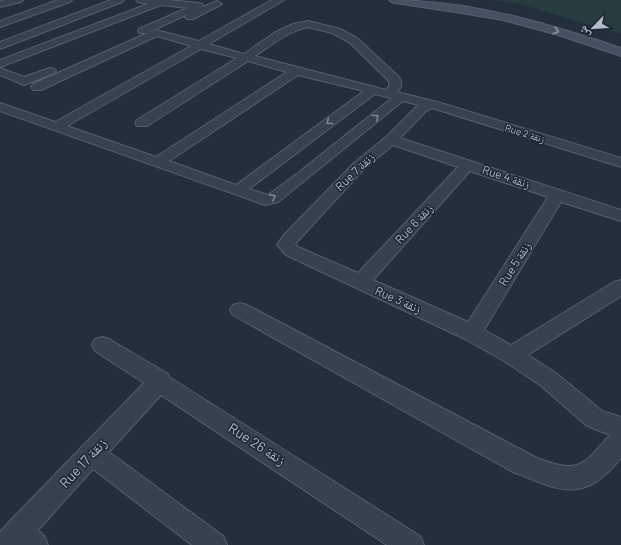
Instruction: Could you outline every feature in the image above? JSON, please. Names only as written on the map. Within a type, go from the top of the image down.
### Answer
[{"type":"street","points":[[2,4],[18,0]]},
{"type":"street","points":[[0,24],[67,0]]},
{"type":"street","points":[[0,46],[119,0]]},
{"type":"street","points":[[0,71],[21,80],[30,79],[166,22],[199,6],[142,0]]},
{"type":"street","points":[[56,127],[279,0]]},
{"type":"street","points":[[395,0],[459,9],[521,21],[621,52]]},
{"type":"street","points":[[452,0],[537,16],[621,42]]},
{"type":"street","points":[[32,1],[50,6]]},
{"type":"street","points":[[92,2],[106,6]]},
{"type":"street","points":[[0,64],[160,2]]},
{"type":"street","points":[[37,87],[217,4]]},
{"type":"street","points":[[0,107],[265,200],[272,199],[303,176],[395,96],[395,80],[353,40],[336,31],[308,24],[297,26],[278,35],[245,58],[142,123]]},
{"type":"street","name":"Rue 2 زنقة","points":[[156,33],[245,58],[437,106],[621,163]]},
{"type":"street","points":[[157,163],[296,71]]},
{"type":"street","points":[[237,191],[372,90]]},
{"type":"street","name":"Rue 7 زنقة","points":[[286,245],[359,166],[391,140],[422,108],[429,105]]},
{"type":"street","name":"Rue 4 زنقة","points":[[391,140],[621,216]]},
{"type":"street","name":"Rue 6 زنقة","points":[[360,283],[468,165]]},
{"type":"street","name":"Rue 5 زنقة","points":[[472,333],[558,194]]},
{"type":"street","name":"Rue 3 زنقة","points":[[286,245],[292,251],[472,333],[512,355],[548,379],[595,419],[621,428]]},
{"type":"street","points":[[512,355],[621,287]]},
{"type":"street","points":[[240,310],[520,463],[553,475],[574,478],[591,472],[621,440]]},
{"type":"street","name":"Rue 26 زنقة","points":[[102,345],[160,381],[411,545]]},
{"type":"street","name":"Rue 17 زنقة","points":[[20,540],[92,454],[160,381]]},
{"type":"street","points":[[92,454],[214,545]]},
{"type":"green space","points":[[493,0],[621,0],[621,34],[520,4]]}]
